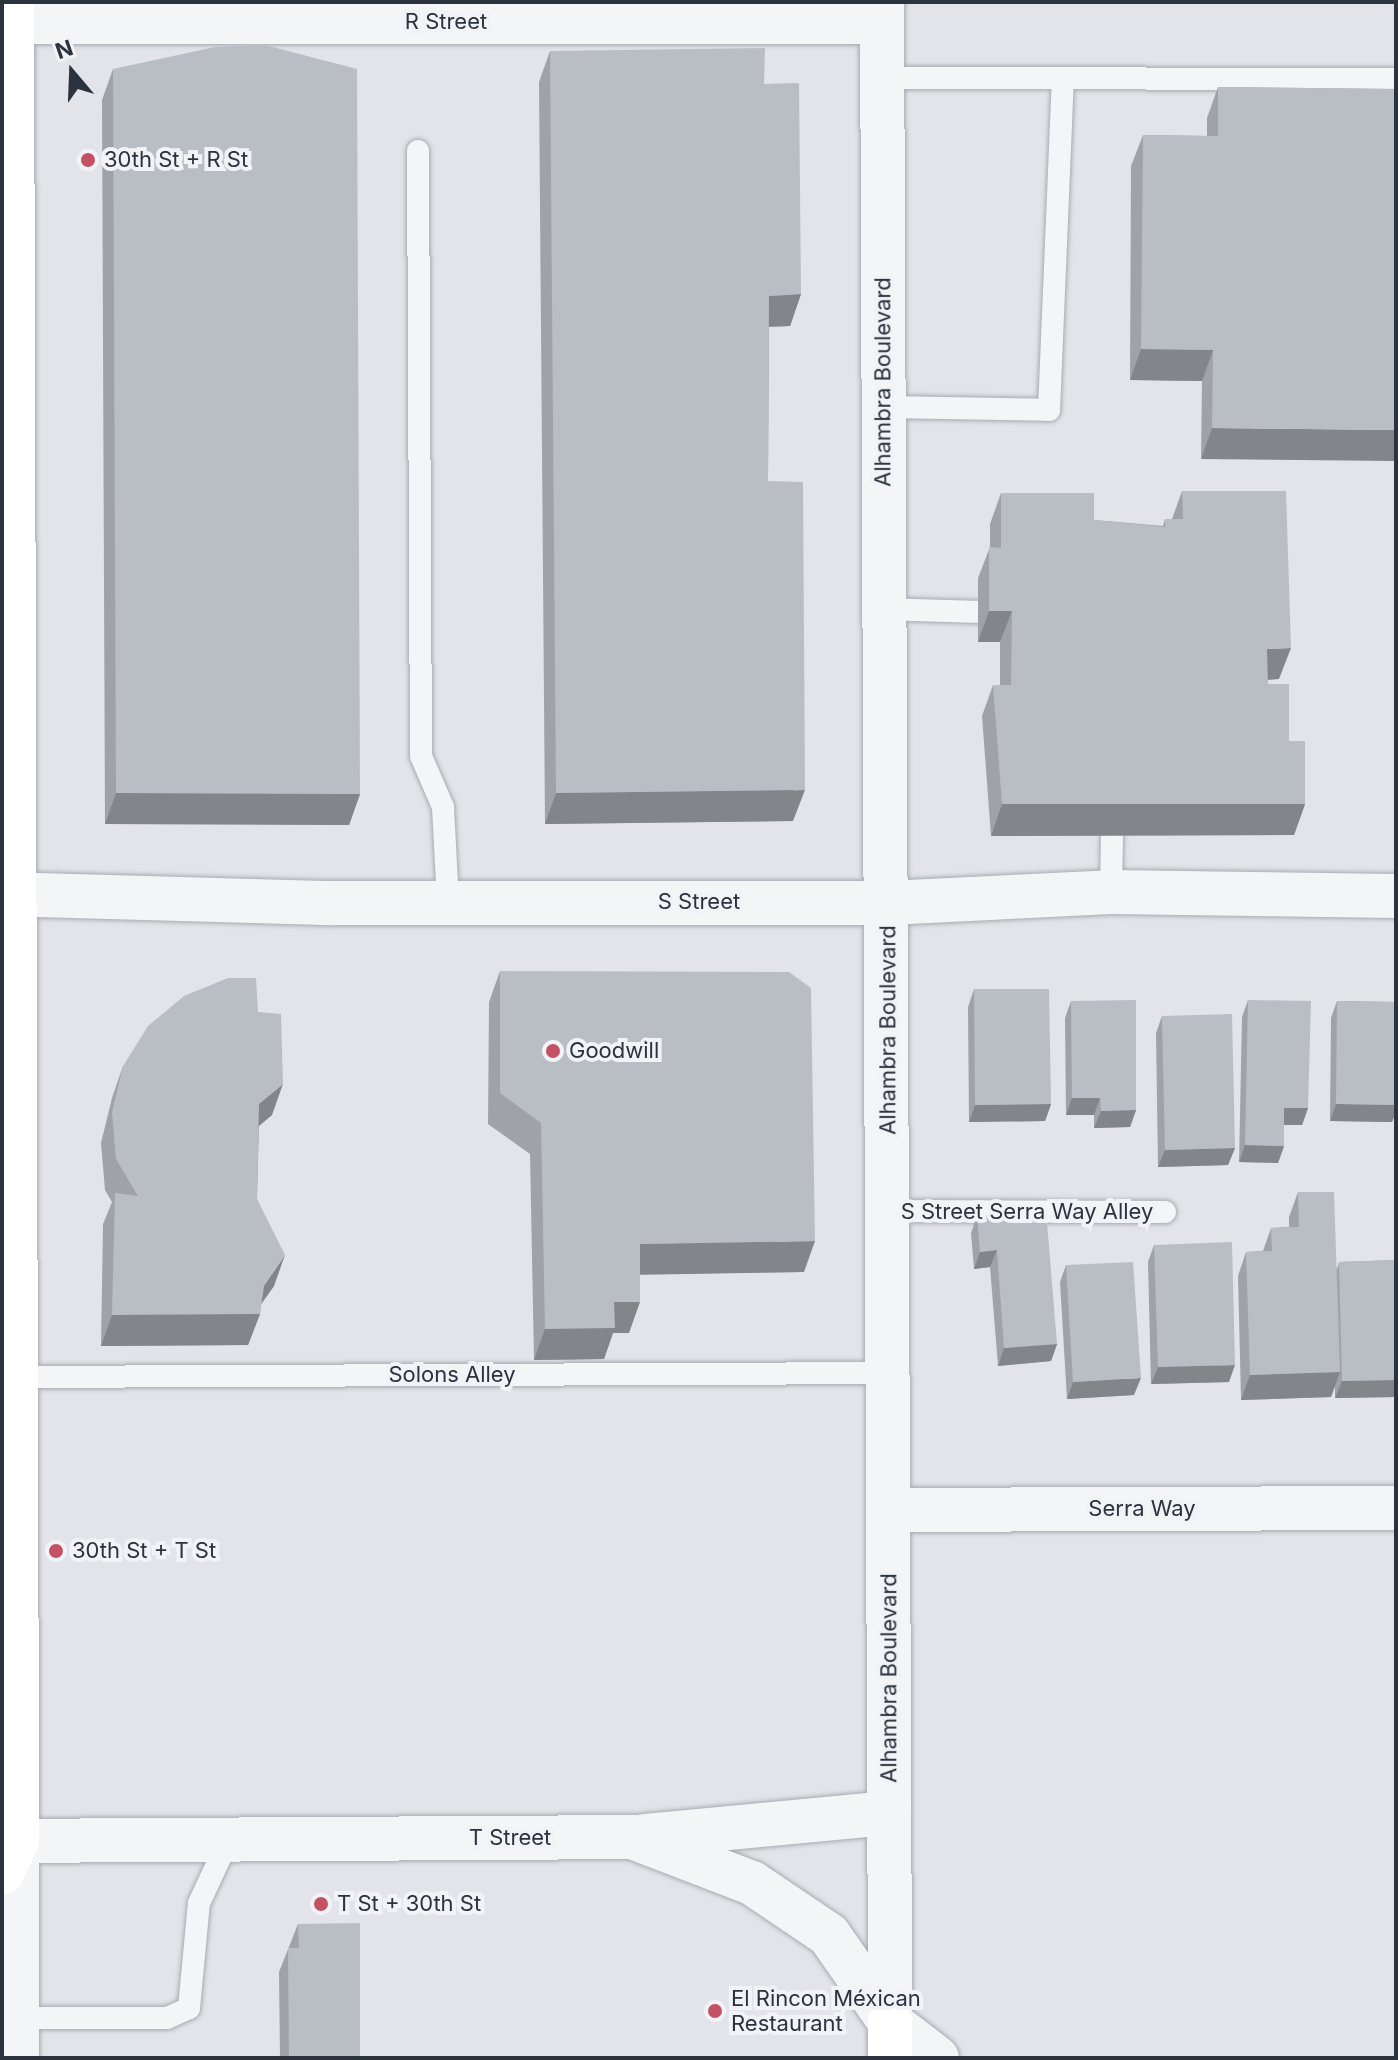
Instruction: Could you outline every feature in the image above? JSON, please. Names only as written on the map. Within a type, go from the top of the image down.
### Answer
[{"type":"main road","points":[[7,1852],[16,1377],[8,894],[7,203],[12,12]]},
{"type":"street","name":"R Street","points":[[12,12],[881,12]]},
{"type":"street","name":"Alhambra Boulevard","points":[[881,12],[888,903],[890,2040]]},
{"type":"street","name":"S Street","points":[[8,894],[448,901],[888,903],[1111,892],[1396,896]]},
{"type":"street","name":"Serra Way","points":[[889,1510],[1396,1508]]},
{"type":"street","points":[[632,1837],[889,1813]]},
{"type":"street","name":"T Street","points":[[7,1852],[229,1839],[632,1837],[752,1883],[829,1935],[890,2040],[937,2058]]},
{"type":"street","points":[[7,1852],[17,2038]]},
{"type":"lane","points":[[881,78],[1063,81],[1396,79]]},
{"type":"lane","points":[[883,407],[1049,410],[1063,81]]},
{"type":"lane","points":[[418,151],[421,756],[443,807],[448,901]]},
{"type":"lane","points":[[884,609],[978,612]]},
{"type":"lane","points":[[1111,892],[1112,836]]},
{"type":"lane","name":"S Street Serra Way Alley","points":[[888,1211],[1165,1212]]},
{"type":"lane","name":"Solons Alley","points":[[16,1377],[889,1373]]},
{"type":"lane","points":[[17,2038],[167,2018],[189,2008],[199,1903],[229,1839]]},
{"type":"building","points":[[265,45],[357,69],[360,794],[116,793],[113,69],[215,47]]},
{"type":"building","points":[[765,48],[764,84],[799,83],[801,294],[769,296],[768,481],[803,482],[805,790],[556,793],[550,51]]},
{"type":"building","points":[[1218,87],[1396,89],[1396,430],[1212,428],[1213,350],[1141,349],[1143,135],[1218,136]]},
{"type":"building","points":[[1182,491],[1286,491],[1291,648],[1267,649],[1268,684],[1289,684],[1289,741],[1305,741],[1305,804],[1002,804],[993,685],[1011,685],[1012,611],[989,611],[989,547],[1001,548],[1001,493],[1094,493],[1094,520],[1165,527],[1165,519],[1183,519]]},
{"type":"building","points":[[500,971],[789,972],[811,988],[815,1241],[640,1244],[640,1302],[614,1302],[615,1328],[545,1329],[541,1123],[500,1093]]},
{"type":"building","points":[[228,978],[256,978],[258,1012],[281,1014],[283,1084],[259,1104],[257,1199],[285,1255],[264,1286],[260,1314],[112,1315],[115,1193],[138,1196],[116,1159],[112,1112],[123,1066],[148,1026],[184,996]]},
{"type":"building","points":[[974,989],[1049,989],[1051,1104],[975,1105]]},
{"type":"building","points":[[1136,1000],[1136,1110],[1101,1111],[1100,1098],[1072,1098],[1071,1001]]},
{"type":"building","points":[[1248,1000],[1311,1001],[1308,1108],[1284,1108],[1284,1146],[1245,1145]]},
{"type":"building","points":[[1337,1001],[1396,1002],[1396,1105],[1336,1104]]},
{"type":"building","points":[[1232,1014],[1235,1148],[1165,1150],[1162,1016]]},
{"type":"building","points":[[1298,1192],[1334,1192],[1340,1372],[1250,1375],[1246,1252],[1272,1251],[1271,1228],[1299,1227]]},
{"type":"building","points":[[1046,1210],[1057,1344],[1004,1348],[997,1250],[980,1252],[977,1216]]},
{"type":"building","points":[[1232,1242],[1235,1365],[1158,1367],[1154,1245]]},
{"type":"building","points":[[1396,1260],[1396,1380],[1342,1381],[1339,1262]]},
{"type":"building","points":[[1133,1262],[1141,1378],[1073,1382],[1066,1265]]},
{"type":"building","points":[[360,1923],[360,2058],[289,2058],[288,1948],[299,1948],[298,1924]]},
{"type":"place","name":"30th St + R St","points":[[88,160]]},
{"type":"place","name":"Goodwill","points":[[553,1051]]},
{"type":"place","name":"30th St + T St","points":[[56,1551]]},
{"type":"place","name":"T St + 30th St","points":[[321,1904]]},
{"type":"place","name":"El Rincon Méxican Restaurant","points":[[715,2011]]}]
